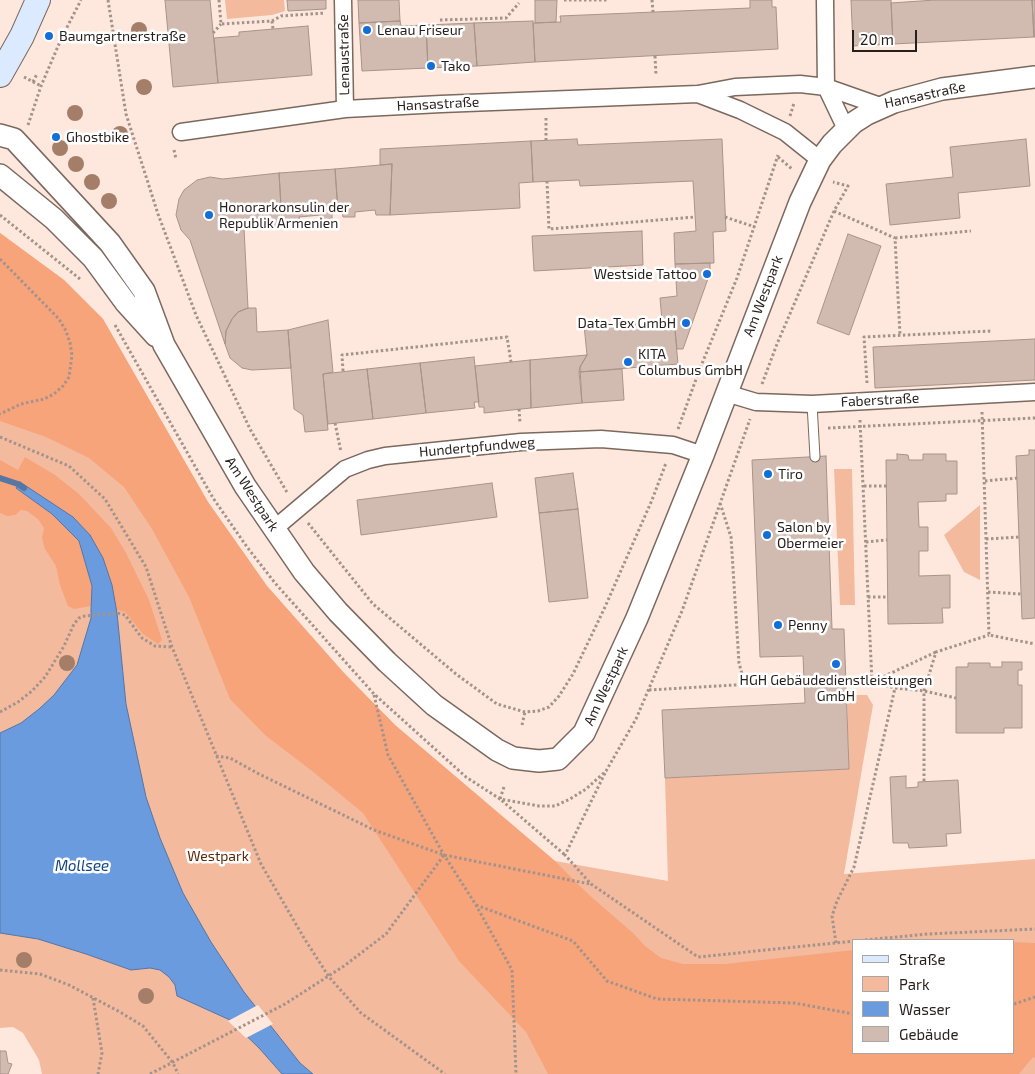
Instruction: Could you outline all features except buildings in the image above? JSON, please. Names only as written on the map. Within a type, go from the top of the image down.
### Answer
[{"type":"main road","points":[[0,75],[22,36],[38,0]]},
{"type":"street","name":"Lenaustraße","points":[[343,0],[346,109]]},
{"type":"street","points":[[826,0],[826,87],[846,129]]},
{"type":"street","name":"Hansastraße","points":[[181,132],[346,109],[698,94],[735,87],[800,84],[826,87],[883,106],[942,89],[1035,77]]},
{"type":"street","name":"Hansastraße","points":[[698,94],[740,110],[785,132],[820,160]]},
{"type":"street","name":"Am Westpark","points":[[0,135],[14,139],[110,243],[144,291],[164,345],[222,447],[304,572],[338,612],[387,662],[434,705],[497,750],[513,758],[539,761],[558,759],[584,733],[637,618],[703,456],[800,202],[820,160],[846,129],[867,114],[883,106]]},
{"type":"street","name":"Am Westpark","points":[[0,175],[54,219],[93,258],[126,302],[164,345]]},
{"type":"street","name":"Faberstraße","points":[[726,393],[756,402],[812,404],[1035,392]]},
{"type":"street","name":"Hundertpfundweg","points":[[274,528],[345,469],[385,456],[521,442],[601,439],[672,445],[703,456]]},
{"type":"lane","points":[[812,404],[815,457]]},
{"type":"path","points":[[41,86],[62,37],[81,0]]},
{"type":"path","points":[[108,0],[126,114],[158,214],[196,315],[246,421],[297,510],[373,604],[456,674],[490,699],[504,707],[525,712],[538,712],[549,707],[559,696],[573,674],[605,607],[648,509],[699,371],[737,278],[785,132]]},
{"type":"path","points":[[219,0],[221,24]]},
{"type":"path","points":[[564,0],[609,0]]},
{"type":"path","points":[[652,0],[652,12]]},
{"type":"path","points":[[440,20],[506,18],[519,4]]},
{"type":"path","points":[[213,33],[221,24],[272,21],[281,16],[304,15]]},
{"type":"path","points":[[272,21],[273,30]]},
{"type":"path","points":[[655,56],[656,75]]},
{"type":"path","points":[[33,82],[37,74]]},
{"type":"path","points":[[547,181],[549,229],[695,217]]},
{"type":"path","points":[[565,855],[606,771],[636,719],[682,611],[775,344],[834,212],[848,186]]},
{"type":"path","points":[[834,212],[895,238],[971,232]]},
{"type":"path","points":[[0,215],[80,278],[86,286]]},
{"type":"path","points":[[725,217],[754,227]]},
{"type":"path","points":[[895,238],[900,335]]},
{"type":"path","points":[[0,259],[59,319],[68,337],[72,355],[69,377],[54,394],[44,399],[21,404],[0,414]]},
{"type":"path","points":[[110,316],[213,498],[275,583],[374,694],[466,777],[500,799],[565,855],[591,884],[698,957],[852,941]]},
{"type":"path","points":[[872,682],[861,427],[864,337],[990,331]]},
{"type":"path","points":[[343,371],[342,355],[507,337],[510,362]]},
{"type":"path","points":[[699,371],[705,373]]},
{"type":"path","points":[[982,395],[990,635]]},
{"type":"path","points":[[824,428],[1035,418]]},
{"type":"path","points":[[335,423],[345,469]]},
{"type":"path","points":[[0,437],[69,466],[105,499],[146,567],[172,647],[261,864],[304,938],[329,977],[361,1014],[445,1074]]},
{"type":"path","points":[[984,481],[1017,478]]},
{"type":"path","points":[[864,486],[887,486]]},
{"type":"path","points":[[720,503],[731,537],[739,663],[742,674],[751,684]]},
{"type":"path","points":[[986,540],[1019,536]]},
{"type":"path","points":[[866,542],[887,540]]},
{"type":"path","points":[[988,592],[1022,594]]},
{"type":"path","points":[[868,597],[888,597]]},
{"type":"path","points":[[0,712],[18,702],[45,677],[79,618],[117,613],[125,615],[142,638],[155,646],[172,647]]},
{"type":"path","points":[[872,682],[936,652],[990,635],[1035,644]]},
{"type":"path","points":[[924,781],[924,691],[936,652]]},
{"type":"path","points":[[846,679],[956,698]]},
{"type":"path","points":[[648,690],[804,681]]},
{"type":"path","points":[[836,943],[832,916],[837,900],[854,867],[895,688]]},
{"type":"path","points":[[374,694],[388,755],[512,970],[516,1074]]},
{"type":"path","points":[[522,725],[525,712]]},
{"type":"path","points":[[216,756],[230,758],[267,779],[374,830],[444,855],[591,884]]},
{"type":"path","points":[[500,799],[539,806],[555,806],[586,789],[606,771]]},
{"type":"path","points":[[500,799],[504,787]]},
{"type":"path","points":[[150,1074],[286,1004],[329,977],[386,934],[444,855]]},
{"type":"path","points":[[476,905],[573,941],[607,981],[657,999],[794,1003],[852,1014]]},
{"type":"path","points":[[876,939],[928,934],[1035,929]]},
{"type":"path","points":[[0,970],[40,974],[69,985],[143,1026],[173,1062],[178,1074]]},
{"type":"path","points":[[1015,1004],[1035,997]]},
{"type":"path","points":[[93,998],[102,1053],[98,1074]]},
{"type":"green space","points":[[225,0],[284,0],[285,11],[272,15],[227,19]]},
{"type":"green space","name":"Westpark","points":[[0,233],[64,280],[103,319],[208,502],[267,586],[344,673],[395,725],[555,861],[668,881],[665,778],[849,769],[847,695],[867,695],[873,705],[844,874],[1035,859],[1035,1074],[42,1074],[39,1060],[23,1033],[13,1027],[0,1028]]},
{"type":"green space","points":[[834,469],[852,469],[855,605],[840,605]]},
{"type":"green space","points":[[980,505],[980,580],[964,572],[944,535]]},
{"type":"shaded area","points":[[0,233],[64,280],[103,319],[208,502],[267,586],[344,673],[395,725],[555,861],[645,946],[661,958],[683,964],[725,964],[852,950],[852,1054],[1015,1054],[1015,942],[1035,943],[1035,1058],[1033,1057],[1019,1074],[548,1074],[526,1032],[459,961],[363,813],[265,735],[230,699],[189,597],[152,529],[124,487],[89,458],[46,437],[0,421]]},
{"type":"shaded area","points":[[25,457],[55,475],[79,494],[111,528],[126,553],[149,600],[162,640],[158,644],[143,634],[125,612],[116,610],[112,585],[103,558],[20,482],[16,488],[52,514],[79,541],[92,586],[91,606],[74,609],[68,606],[60,585],[56,566],[45,549],[42,538],[44,528],[38,519],[27,511],[21,510],[15,515],[7,516],[0,513],[0,460],[18,470]]},
{"type":"water","name":"Mollsee","points":[[20,482],[73,517],[90,535],[103,558],[112,585],[117,613],[126,704],[146,797],[160,838],[183,893],[211,942],[244,992],[300,1063],[313,1074],[282,1074],[230,1020],[177,996],[175,985],[160,970],[150,968],[131,970],[38,939],[0,933],[0,733],[21,723],[54,695],[77,665],[91,618],[92,586],[79,541],[52,514],[16,488]]},
{"type":"pier","points":[[258,1005],[273,1024],[246,1038],[228,1021]]},
{"type":"waterway","points":[[0,478],[24,488]]},
{"type":"place","name":"Lenau Friseur","points":[[367,30]]},
{"type":"place","name":"Baumgartnerstraße","points":[[49,36]]},
{"type":"place","name":"Tako","points":[[431,66]]},
{"type":"place","name":"Ghostbike","points":[[56,137]]},
{"type":"place","name":"Honorarkonsulin der Republik Armenien","points":[[209,215]]},
{"type":"place","name":"Westside Tattoo","points":[[707,274]]},
{"type":"place","name":"Data-Tex GmbH","points":[[686,323]]},
{"type":"place","name":"KITA Columbus GmbH","points":[[628,362]]},
{"type":"place","name":"Tiro","points":[[768,474]]},
{"type":"place","name":"Salon by Obermeier","points":[[767,535]]},
{"type":"place","name":"Penny","points":[[778,625]]},
{"type":"place","name":"HGH Gebäudedienstleistungen GmbH","points":[[836,664]]}]
